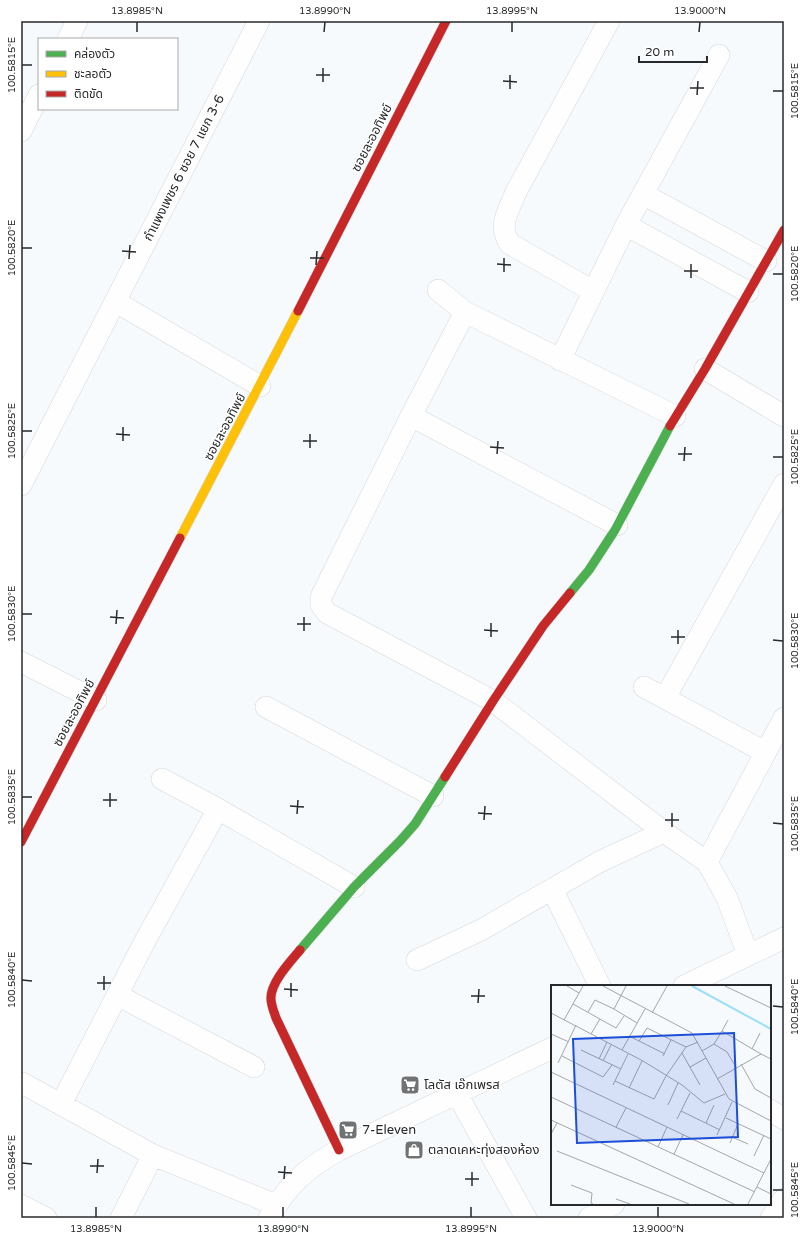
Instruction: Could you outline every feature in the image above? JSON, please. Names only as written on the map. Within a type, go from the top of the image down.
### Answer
[{"type":"street","points":[[68,38],[77,21]]},
{"type":"street","name":"กำแพงเพชร 6 ซอย 7 แยก 3-6","points":[[21,485],[259,21]]},
{"type":"street","name":"ซอยละออทิพย์","points":[[21,842],[26,817],[96,700],[260,386],[446,21]]},
{"type":"street","points":[[593,291],[510,244],[505,237],[504,229],[505,220],[516,192],[609,21]]},
{"type":"street","points":[[560,360],[626,225],[719,55]]},
{"type":"street","points":[[21,131],[38,97]]},
{"type":"street","points":[[643,194],[766,261]]},
{"type":"street","points":[[626,225],[748,292]]},
{"type":"street","points":[[339,1150],[276,1018],[271,999],[274,986],[287,966],[354,887],[415,824],[493,701],[543,626],[589,570],[617,525],[676,416],[705,369],[784,230]]},
{"type":"street","points":[[438,290],[465,312],[676,416]]},
{"type":"street","points":[[116,302],[260,386]]},
{"type":"street","points":[[465,312],[411,416],[321,597],[321,605],[327,613],[493,701],[664,832],[707,862],[726,898],[748,955]]},
{"type":"street","points":[[705,369],[784,416]]},
{"type":"street","points":[[411,416],[617,525]]},
{"type":"street","points":[[664,698],[777,513],[784,484]]},
{"type":"street","points":[[21,662],[96,700]]},
{"type":"street","points":[[644,687],[765,752]]},
{"type":"street","points":[[266,707],[433,796]]},
{"type":"street","points":[[707,862],[784,718]]},
{"type":"street","points":[[162,779],[218,809],[354,887]]},
{"type":"street","points":[[61,1104],[145,941],[218,809]]},
{"type":"street","points":[[416,960],[481,930],[601,860],[664,832]]},
{"type":"street","points":[[552,889],[600,985]]},
{"type":"street","points":[[686,985],[784,938]]},
{"type":"street","points":[[117,994],[254,1067]]},
{"type":"street","points":[[22,1083],[153,1155],[273,1211],[296,1180],[316,1163],[339,1150],[551,1048]]},
{"type":"street","points":[[457,1094],[526,1218]]},
{"type":"street","points":[[771,1111],[784,1119]]},
{"type":"street","points":[[121,1218],[153,1155]]},
{"type":"street","points":[[771,1218],[784,1200]]},
{"type":"street","points":[[21,1205],[46,1218]]},
{"type":"street","points":[[589,1218],[612,1205]]},
{"type":"traffic: fast","points":[[570,593],[589,570],[615,530],[670,426]]},
{"type":"traffic: fast","points":[[300,950],[354,887],[415,824],[445,777]]},
{"type":"traffic: slow","points":[[180,538],[298,311]]},
{"type":"traffic: jam","points":[[298,311],[446,21]]},
{"type":"traffic: jam","points":[[670,426],[705,369],[784,230]]},
{"type":"traffic: jam","points":[[21,842],[180,538]]},
{"type":"traffic: jam","points":[[445,777],[543,626],[570,593]]},
{"type":"traffic: jam","points":[[300,950],[277,980],[271,999],[276,1018],[339,1150]]},
{"type":"place","name":"โลตัส เอ๊กเพรส","points":[[410,1085]]},
{"type":"place","name":"7-Eleven","points":[[348,1130]]},
{"type":"place","name":"ตลาดเคหะทุ่งสองห้อง","points":[[414,1150]]}]
